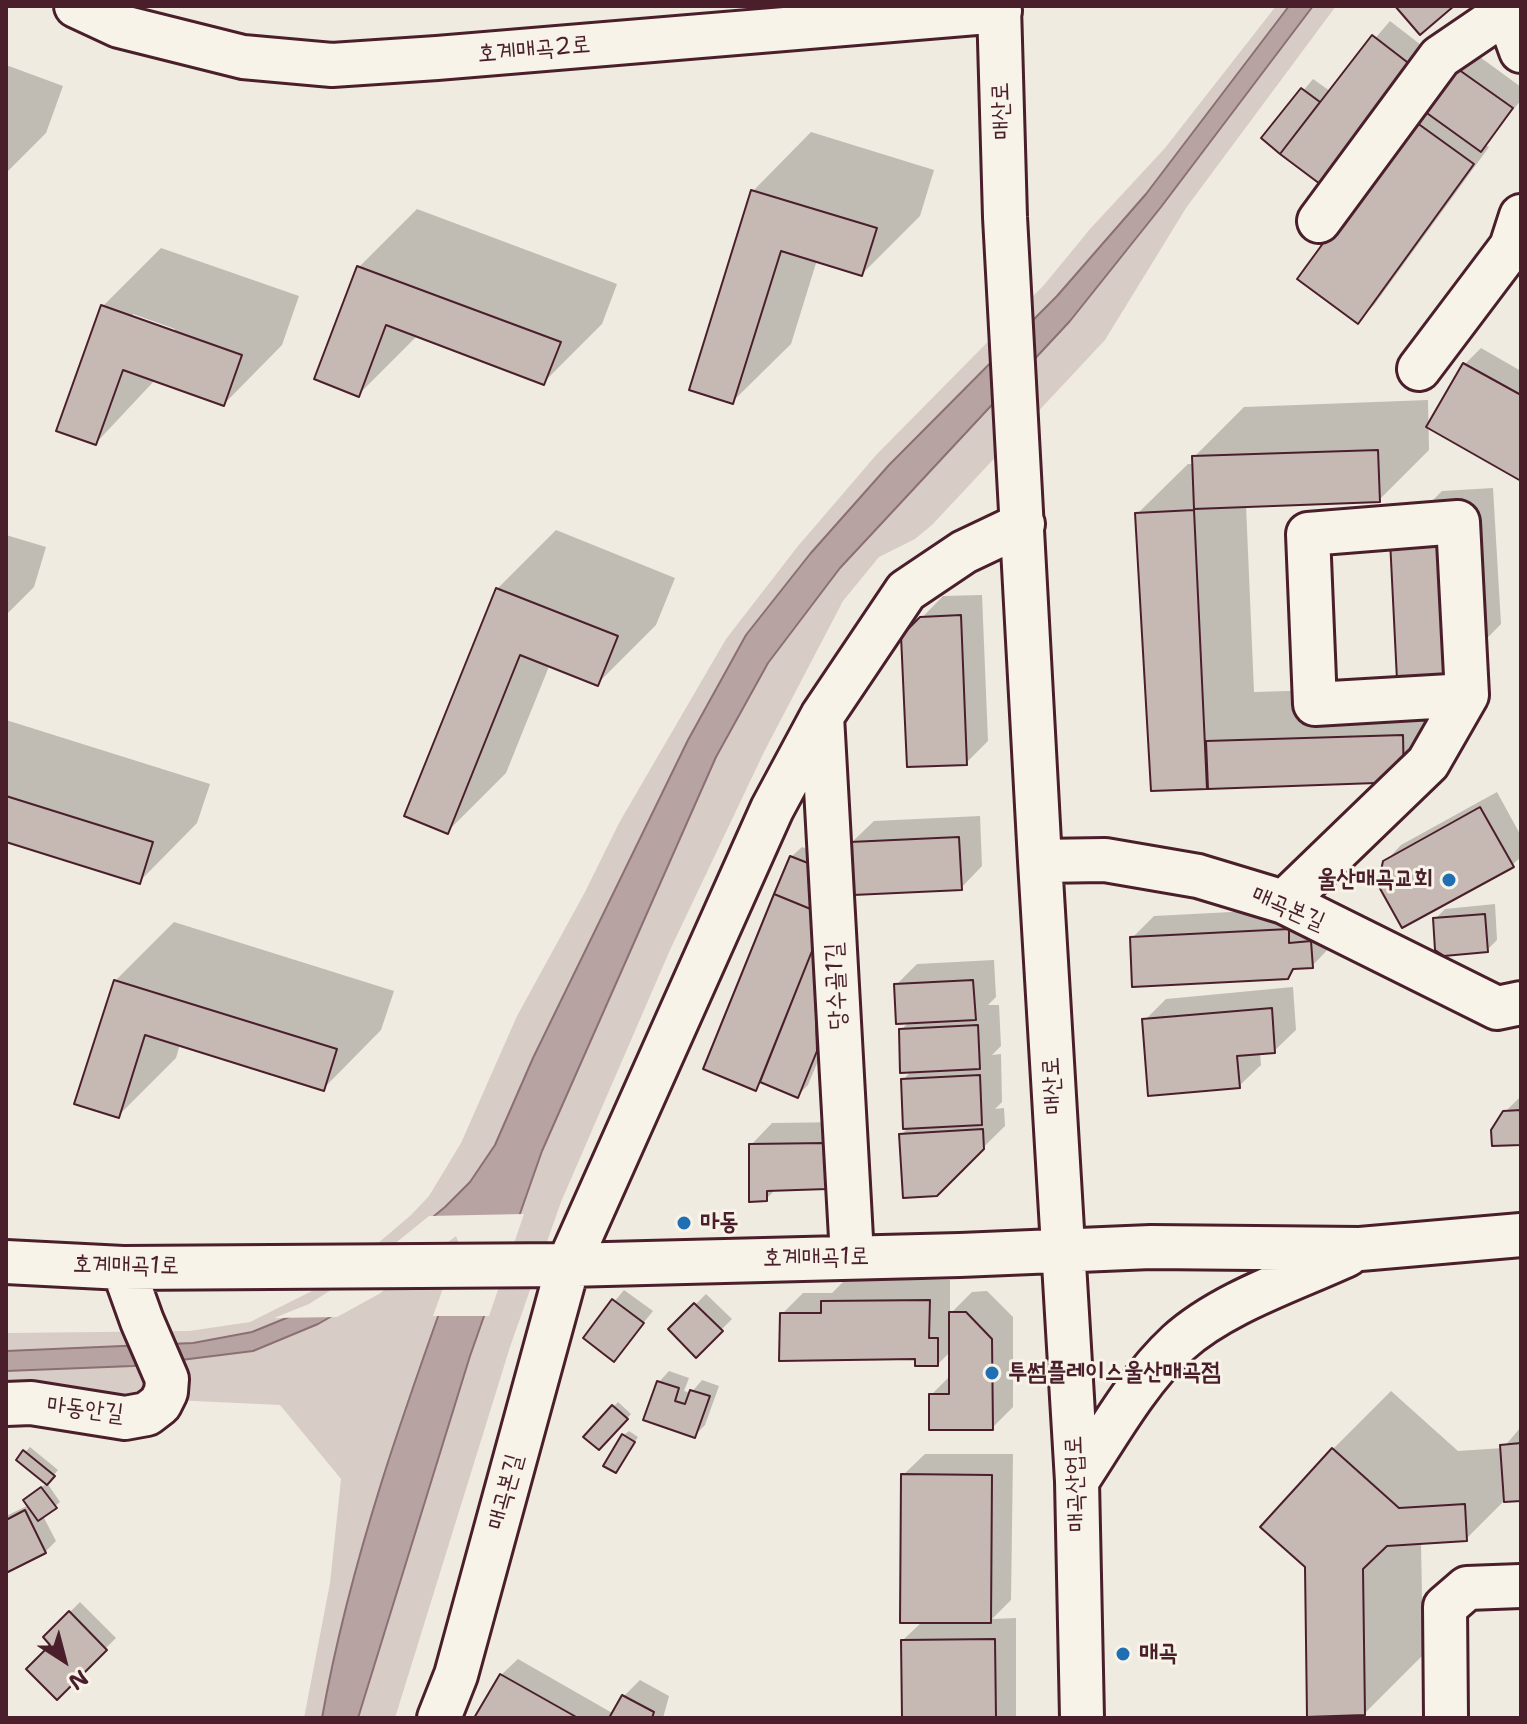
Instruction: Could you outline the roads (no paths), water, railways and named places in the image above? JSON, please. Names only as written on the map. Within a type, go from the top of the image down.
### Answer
[{"type":"street","name":"호계매곡2로","points":[[76,6],[119,26],[243,57],[332,65],[999,8]]},
{"type":"street","name":"매산로","points":[[999,8],[1005,217],[1064,1250]]},
{"type":"street","points":[[1319,221],[1440,57],[1511,9],[1521,51]]},
{"type":"street","points":[[1419,369],[1511,247],[1521,216]]},
{"type":"street","points":[[1284,902],[1428,763],[1467,695],[1458,522],[1308,534],[1315,704],[1467,695]]},
{"type":"street","name":"매곡본길","points":[[439,1718],[456,1675],[568,1265],[772,809],[822,716],[906,591],[964,552],[1023,524]]},
{"type":"street","name":"당수골1길","points":[[822,716],[852,1256]]},
{"type":"street","name":"매곡본길","points":[[1040,861],[1105,860],[1198,876],[1284,902],[1497,1008],[1521,1003]]},
{"type":"street","points":[[1064,1250],[1151,1247],[1360,1249],[1521,1235]]},
{"type":"street","points":[[1077,1481],[1151,1371],[1180,1341],[1227,1310],[1360,1249]]},
{"type":"street","name":"호계매곡1로","points":[[6,1262],[123,1268],[568,1265],[1064,1250]]},
{"type":"street","name":"매곡산업로","points":[[1064,1250],[1077,1481],[1082,1718]]},
{"type":"street","name":"마동안길","points":[[6,1404],[31,1403],[125,1418],[147,1414],[160,1404],[166,1392],[167,1379],[123,1268]]},
{"type":"street","points":[[1446,1718],[1445,1607],[1467,1588],[1521,1586]]},
{"type":"place","name":"울산매곡교회","points":[[1449,880]]},
{"type":"place","name":"마동","points":[[684,1223]]},
{"type":"place","name":"투썸플레이스울산매곡점","points":[[992,1373]]},
{"type":"place","name":"매곡","points":[[1123,1654]]}]
